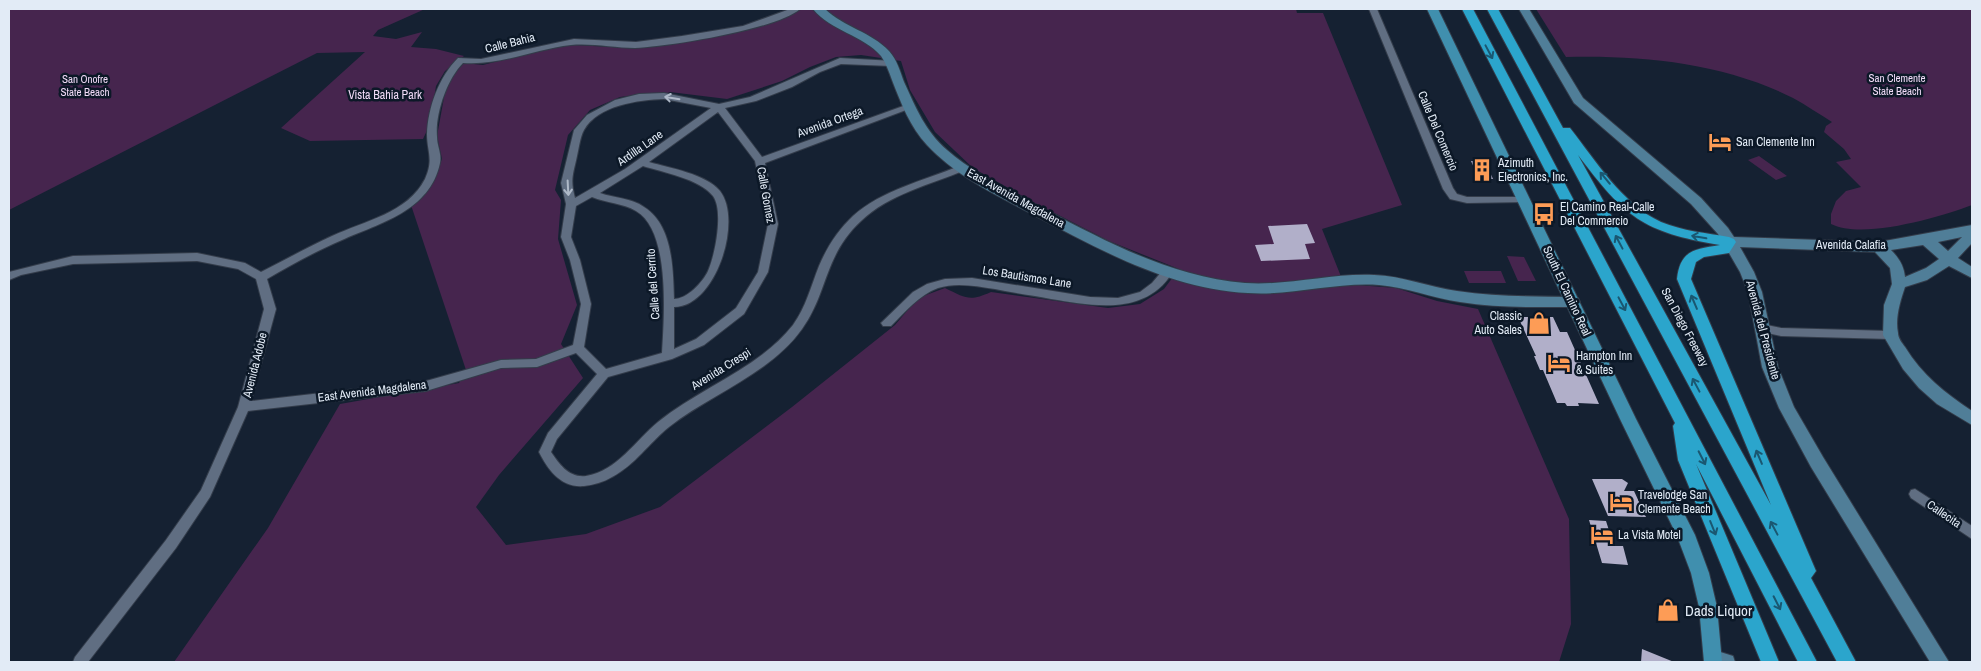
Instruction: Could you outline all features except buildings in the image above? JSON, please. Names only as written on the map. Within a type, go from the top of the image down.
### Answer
[{"type":"highway","points":[[1467,9],[1808,662]]},
{"type":"highway","name":"San Diego Freeway","points":[[1492,9],[1843,655]]},
{"type":"highway","points":[[1544,105],[1620,196],[1646,219],[1669,230],[1729,242],[1724,250],[1705,251],[1690,259],[1685,266],[1684,280],[1843,655]]},
{"type":"highway","points":[[1680,415],[1686,460],[1770,662]]},
{"type":"main road","name":"South El Camino Real","points":[[1432,9],[1686,535],[1700,573],[1718,661]]},
{"type":"street","name":"Calle Bahia","points":[[261,277],[340,237],[392,215],[420,193],[430,179],[434,165],[436,148],[432,135],[445,80],[461,60],[481,62],[574,42],[636,45],[682,39],[744,28],[776,18],[796,9]]},
{"type":"street","name":"East Avenida Magdalena","points":[[819,9],[839,26],[873,42],[885,53],[916,123],[931,142],[962,168],[1004,194],[1102,246],[1167,273],[1218,285],[1245,288],[1296,288],[1339,280],[1388,281],[1457,297],[1492,302],[1573,302]]},
{"type":"street","name":"Calle Del Comercio","points":[[1373,9],[1454,197],[1467,200],[1524,200]]},
{"type":"street","name":"Avenida del Presidente","points":[[1524,9],[1578,100],[1696,201],[1723,231],[1747,272],[1755,292],[1770,367],[1786,408],[1822,471],[1940,662]]},
{"type":"street","points":[[604,374],[578,348],[586,304],[575,260],[566,237],[571,204],[566,184],[578,134],[583,124],[596,113],[618,102],[639,97],[664,96],[720,107],[753,99],[789,85],[817,70],[840,61],[891,63]]},
{"type":"street","name":"Calle Gomez","points":[[604,374],[668,356],[700,342],[740,311],[763,272],[773,224],[760,161],[720,107]]},
{"type":"street","name":"Ardilla Lane","points":[[571,204],[593,194],[642,163],[720,107]]},
{"type":"street","name":"Avenida Ortega","points":[[760,161],[909,107]]},
{"type":"street","points":[[642,163],[689,176],[716,193],[722,206],[724,228],[711,276],[682,304],[669,304]]},
{"type":"street","name":"Avenida Crespi","points":[[604,374],[552,436],[545,452],[557,473],[570,480],[583,481],[612,473],[662,426],[702,397],[760,361],[790,336],[811,306],[829,255],[844,232],[863,213],[900,193],[962,168]]},
{"type":"street","name":"Calle del Cerrito","points":[[593,194],[603,199],[621,202],[642,209],[656,226],[664,244],[669,304],[668,356]]},
{"type":"street","name":"Avenida Calafia","points":[[1729,242],[1879,247],[1926,240],[1972,230]]},
{"type":"street","points":[[1899,284],[1911,281],[1950,260],[1972,234]]},
{"type":"street","points":[[1926,240],[1950,260],[1972,273]]},
{"type":"street","points":[[1879,247],[1892,259],[1897,268],[1899,284],[1890,305],[1890,335],[1908,366],[1925,384],[1943,400],[1972,419]]},
{"type":"street","points":[[9,276],[18,272],[73,260],[196,257],[241,266],[261,277]]},
{"type":"street","name":"Los Bautismos Lane","points":[[887,323],[926,289],[949,281],[972,282],[1092,301],[1115,302],[1140,297],[1152,289],[1167,273]]},
{"type":"street","name":"Avenida Adobe","points":[[80,662],[171,544],[206,493],[244,407],[270,308],[261,277]]},
{"type":"street","points":[[1762,328],[1781,332],[1890,335]]},
{"type":"street","name":"East Avenida Magdalena","points":[[244,407],[426,386],[502,364],[537,363],[578,348]]},
{"type":"street","name":"Callecita","points":[[1915,494],[1972,533]]},
{"type":"green space","name":"San Onofre State Beach","points":[[9,9],[425,9],[378,30],[373,36],[396,39],[422,32],[411,47],[436,49],[464,56],[445,71],[436,86],[430,124],[423,139],[310,141],[281,128],[365,52],[317,53],[9,210]]},
{"type":"green space","points":[[800,9],[1296,9],[1297,13],[1323,13],[1402,205],[1322,229],[1344,284],[1396,288],[1437,301],[1478,309],[1569,519],[1571,624],[1559,662],[174,662],[268,528],[340,404],[459,383],[466,370],[411,205],[431,185],[442,159],[437,136],[445,92],[451,78],[464,63],[483,65],[552,47],[575,45],[629,48],[720,35],[775,22]],"holes":[[[861,55],[901,61],[910,90],[935,132],[973,168],[1035,203],[1109,241],[1179,269],[1164,289],[1140,304],[1108,308],[991,292],[968,298],[945,288],[918,298],[895,325],[792,407],[660,507],[586,534],[506,545],[476,507],[499,475],[583,378],[561,344],[577,305],[558,239],[561,200],[555,190],[568,135],[590,110],[620,97],[670,92],[727,99],[782,81],[836,57]]]},
{"type":"green space","name":"San Clemente State Beach","points":[[1536,9],[1972,9],[1972,205],[1922,221],[1881,228],[1845,228],[1831,224],[1831,214],[1836,201],[1846,191],[1861,187],[1836,162],[1851,159],[1844,149],[1824,132],[1826,126],[1832,122],[1793,98],[1767,86],[1711,69],[1653,60],[1566,57]]},
{"type":"green space","points":[[1759,156],[1787,176],[1776,180],[1748,160]]},
{"type":"green space","points":[[1507,256],[1524,257],[1536,281],[1518,281]]},
{"type":"green space","points":[[1464,271],[1501,271],[1506,283],[1469,283]]},
{"type":"place","name":"San Clemente Inn","points":[[1720,142]]},
{"type":"place","name":"Azimuth Electronics, Inc.","points":[[1482,170]]},
{"type":"place","name":"El Camino Real-Calle Del Commercio","points":[[1544,214]]},
{"type":"place","name":"Classic Auto Sales","points":[[1539,323]]},
{"type":"place","name":"Hampton Inn & Suites","points":[[1559,363]]},
{"type":"place","name":"Travelodge San Clemente Beach","points":[[1621,502]]},
{"type":"place","name":"La Vista Motel","points":[[1602,535]]},
{"type":"place","name":"Dads Liquor","points":[[1668,610]]},
{"type":"park label","name":"Vista Bahia Park","points":[[385,95]]}]
